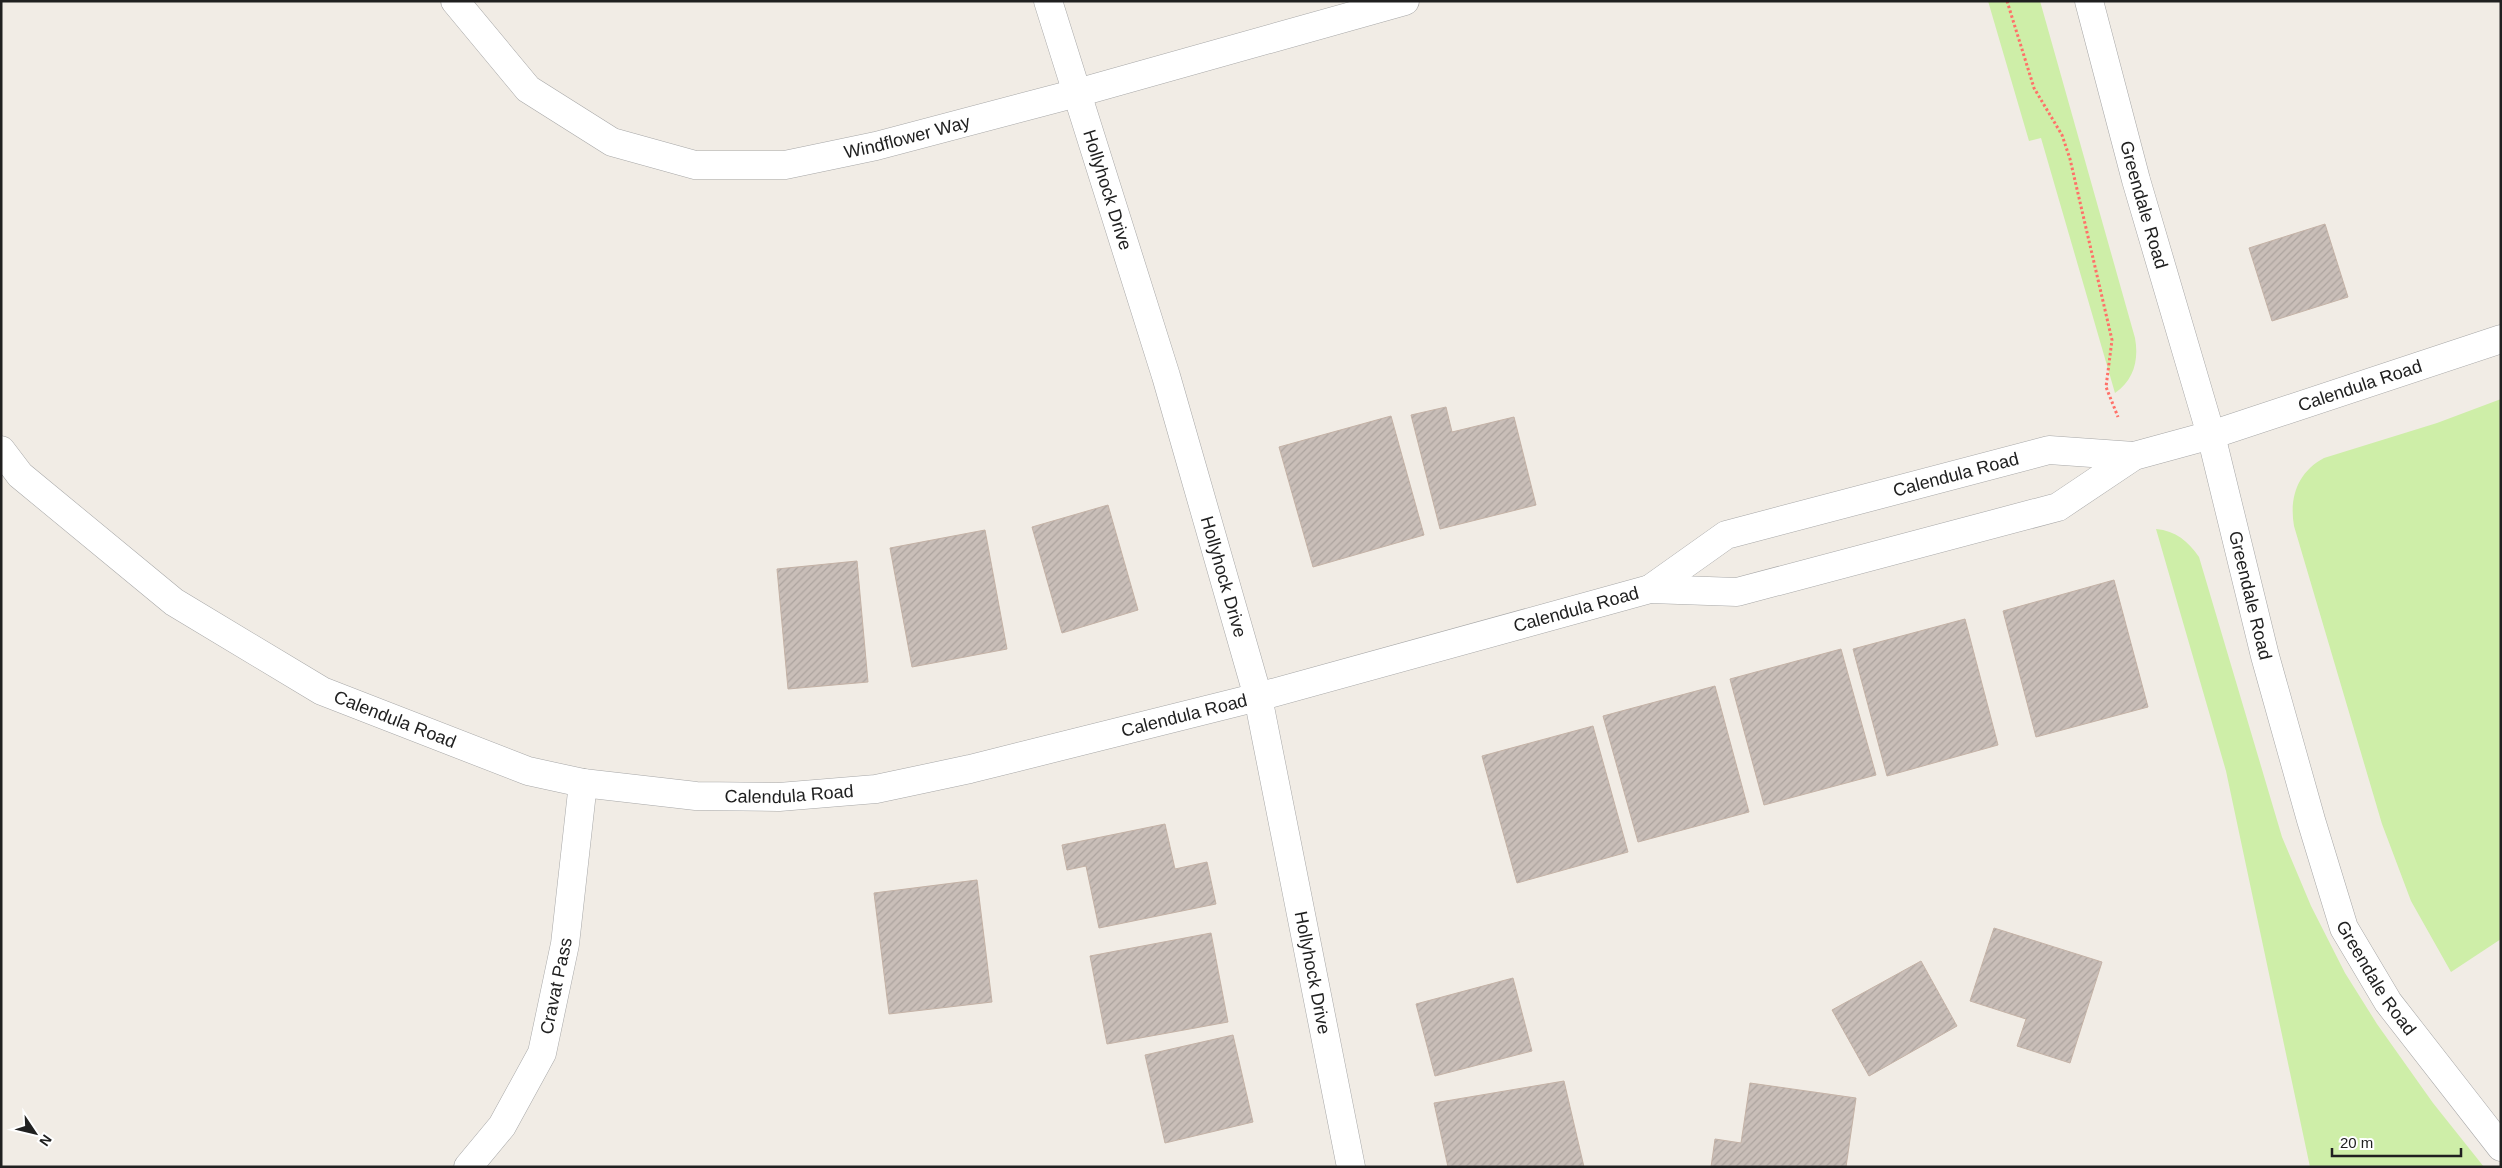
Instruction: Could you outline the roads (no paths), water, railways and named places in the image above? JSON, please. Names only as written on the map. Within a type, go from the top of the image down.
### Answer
[{"type":"street","name":"Windflower Way","points":[[455,1],[528,89],[612,142],[696,164],[785,165],[876,146],[1077,93],[1405,1]]},
{"type":"street","name":"Hollyhock Drive","points":[[1048,1],[1166,376],[1258,696],[1351,1167]]},
{"type":"street","name":"Greendale Road","points":[[2089,1],[2136,180],[2211,435],[2264,656],[2310,820],[2344,928],[2388,1002],[2501,1147]]},
{"type":"street","name":"Calendula Road","points":[[1,450],[20,475],[174,602],[322,691],[528,771],[583,784],[696,796],[779,796],[876,789],[970,770],[1258,696],[1650,589],[1737,592],[2058,507],[2134,456],[2211,435],[2501,339]]},
{"type":"street","name":"Calendula Road","points":[[1650,589],[1726,535],[2050,450],[2134,456]]},
{"type":"street","name":"Cravat Pass","points":[[468,1167],[502,1126],[542,1053],[565,944],[583,784]]}]
